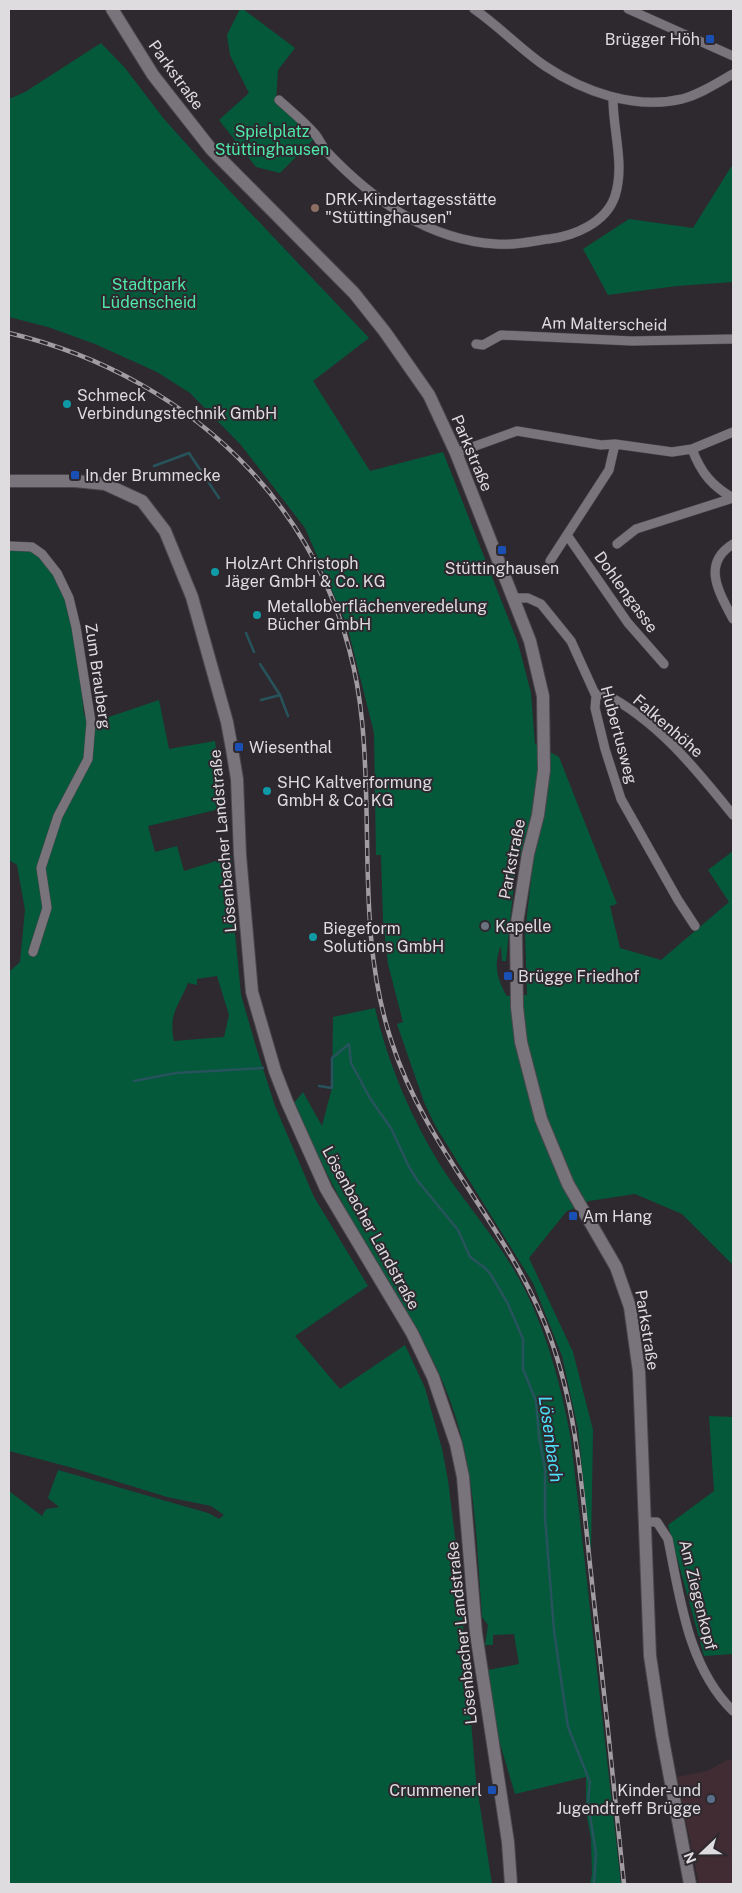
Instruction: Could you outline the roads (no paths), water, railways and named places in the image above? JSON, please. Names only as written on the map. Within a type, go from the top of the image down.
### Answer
[{"type":"street","name":"Parkstraße","points":[[112,9],[153,75],[211,149],[354,293],[385,332],[429,394],[456,453],[514,598],[537,667],[543,696],[544,770],[538,815],[528,854],[516,928],[517,1007],[521,1042],[532,1090],[552,1148],[568,1184],[616,1267],[630,1307],[639,1372],[650,1656],[662,1736],[690,1884]]},
{"type":"street","points":[[474,9],[544,65],[571,82],[613,99],[664,101],[682,99],[707,89],[733,74]]},
{"type":"street","points":[[628,9],[733,56]]},
{"type":"street","points":[[279,100],[314,133],[326,152],[382,201],[401,215],[419,224],[464,240],[498,245],[570,235],[592,225],[603,214],[615,198],[619,169],[613,99]]},
{"type":"street","name":"Am Malterscheid","points":[[476,344],[483,345],[501,335],[632,341],[733,339]]},
{"type":"street","points":[[456,453],[517,431],[601,445],[615,444],[672,452],[692,449],[733,432]]},
{"type":"street","points":[[550,561],[609,470],[615,444]]},
{"type":"street","points":[[692,449],[699,468],[706,477],[733,498]]},
{"type":"street","name":"Lösenbacher Landstraße","points":[[9,481],[75,481],[106,484],[142,500],[165,531],[192,597],[227,722],[238,779],[240,855],[252,992],[275,1071],[326,1189],[412,1334],[434,1377],[456,1444],[463,1477],[476,1633],[508,1842],[512,1884]]},
{"type":"street","points":[[617,544],[636,529],[733,498]]},
{"type":"street","name":"Dohlengasse","points":[[567,535],[628,623],[664,664]]},
{"type":"street","points":[[733,544],[722,552],[714,565],[715,578],[733,619]]},
{"type":"street","name":"Zum Brauberg","points":[[9,546],[32,548],[42,554],[57,573],[65,590],[76,627],[91,722],[88,759],[58,816],[41,868],[47,908],[33,952]]},
{"type":"street","name":"Hubertusweg","points":[[514,598],[528,598],[541,604],[571,641],[596,696],[595,708],[604,749],[621,799],[678,900],[695,926]]},
{"type":"street","name":"Falkenhöhe","points":[[596,696],[603,693],[613,698],[650,725],[677,749],[733,815]]},
{"type":"street","name":"Am Ziegenkopf","points":[[644,1522],[657,1522],[668,1538],[680,1600],[697,1656],[706,1675],[733,1711]]},
{"type":"waterway","name":"Lösenbach","points":[[154,466],[189,453],[219,498]]},
{"type":"waterway","name":"Lösenbach","points":[[246,633],[254,652]]},
{"type":"waterway","name":"Lösenbach","points":[[260,664],[280,695],[288,716]]},
{"type":"waterway","points":[[261,700],[280,695]]},
{"type":"waterway","name":"Lösenbach","points":[[319,1086],[332,1088],[332,1058],[349,1044],[351,1063],[371,1100],[391,1128],[408,1165],[417,1180],[458,1230],[470,1257],[484,1267],[491,1275],[508,1304],[523,1339],[523,1369],[536,1401],[539,1436],[545,1469],[545,1517],[554,1631],[568,1727],[590,1782],[588,1802],[596,1854],[594,1884]]},
{"type":"waterway","points":[[134,1081],[176,1073],[263,1068]]},
{"type":"railway","points":[[9,333],[78,354],[141,385],[199,423],[249,469],[292,523],[325,583],[349,649],[362,721],[370,922],[380,1001],[391,1040],[406,1080],[425,1118],[514,1261],[533,1298],[550,1337],[567,1395],[578,1454],[624,1884]]},
{"type":"place","name":"Brügger Höh","points":[[710,39]]},
{"type":"place","name":"DRK-Kindertagesstätte \"Stüttinghausen\"","points":[[315,208]]},
{"type":"place","name":"Schmeck Verbindungstechnik GmbH","points":[[67,404]]},
{"type":"place","name":"In der Brummecke","points":[[75,475]]},
{"type":"place","name":"Stüttinghausen","points":[[502,550]]},
{"type":"place","name":"HolzArt Christoph Jäger GmbH & Co. KG","points":[[215,572]]},
{"type":"place","name":"Metalloberflächenveredelung Bücher GmbH","points":[[257,615]]},
{"type":"place","name":"Wiesenthal","points":[[239,747]]},
{"type":"place","name":"SHC Kaltverformung GmbH & Co. KG","points":[[267,791]]},
{"type":"place","name":"Kapelle","points":[[485,926]]},
{"type":"place","name":"Biegeform Solutions GmbH","points":[[313,937]]},
{"type":"place","name":"Brügge Friedhof","points":[[508,976]]},
{"type":"place","name":"Am Hang","points":[[573,1216]]},
{"type":"place","name":"Crummenerl","points":[[492,1790]]},
{"type":"place","name":"Kinder- und Jugendtreff Brügge","points":[[711,1799]]},
{"type":"park label","name":"Spielplatz Stüttinghausen","points":[[272,140]]},
{"type":"park label","name":"Stadtpark Lüdenscheid","points":[[149,293]]}]
